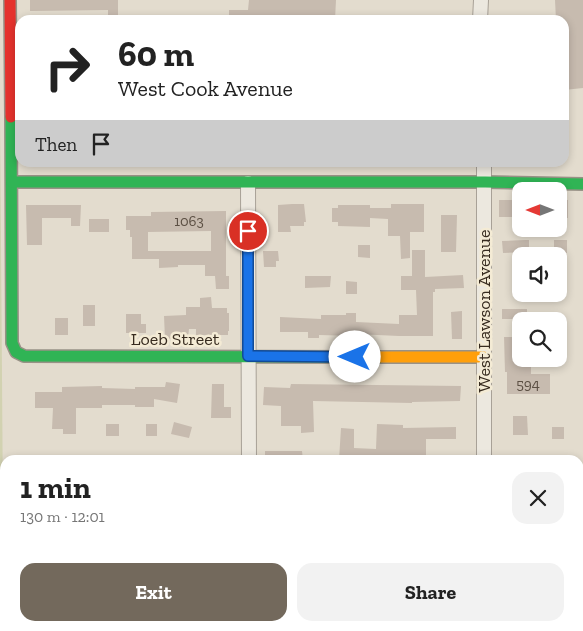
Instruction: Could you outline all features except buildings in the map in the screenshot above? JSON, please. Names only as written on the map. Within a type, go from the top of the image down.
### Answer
[{"type":"street","points":[[10,0],[15,32],[12,182],[484,182],[583,184]]},
{"type":"street","points":[[480,15],[481,0]]},
{"type":"street","name":"West Lawson Avenue","points":[[484,167],[484,455]]},
{"type":"street","name":"Loeb Street","points":[[12,182],[12,343],[16,352],[24,356],[484,357]]},
{"type":"street","points":[[248,183],[249,455]]},
{"type":"green space","points":[[0,109],[3,455],[0,455]]},
{"type":"traffic: fast","points":[[11,117],[12,343],[16,352],[24,356],[379,357]]},
{"type":"traffic: fast","points":[[12,182],[485,182],[583,184]]},
{"type":"traffic: slow","points":[[379,357],[484,357]]},
{"type":"traffic: jam","points":[[10,0],[11,117]]},
{"type":"route","points":[[248,231],[248,356],[355,357]]}]
